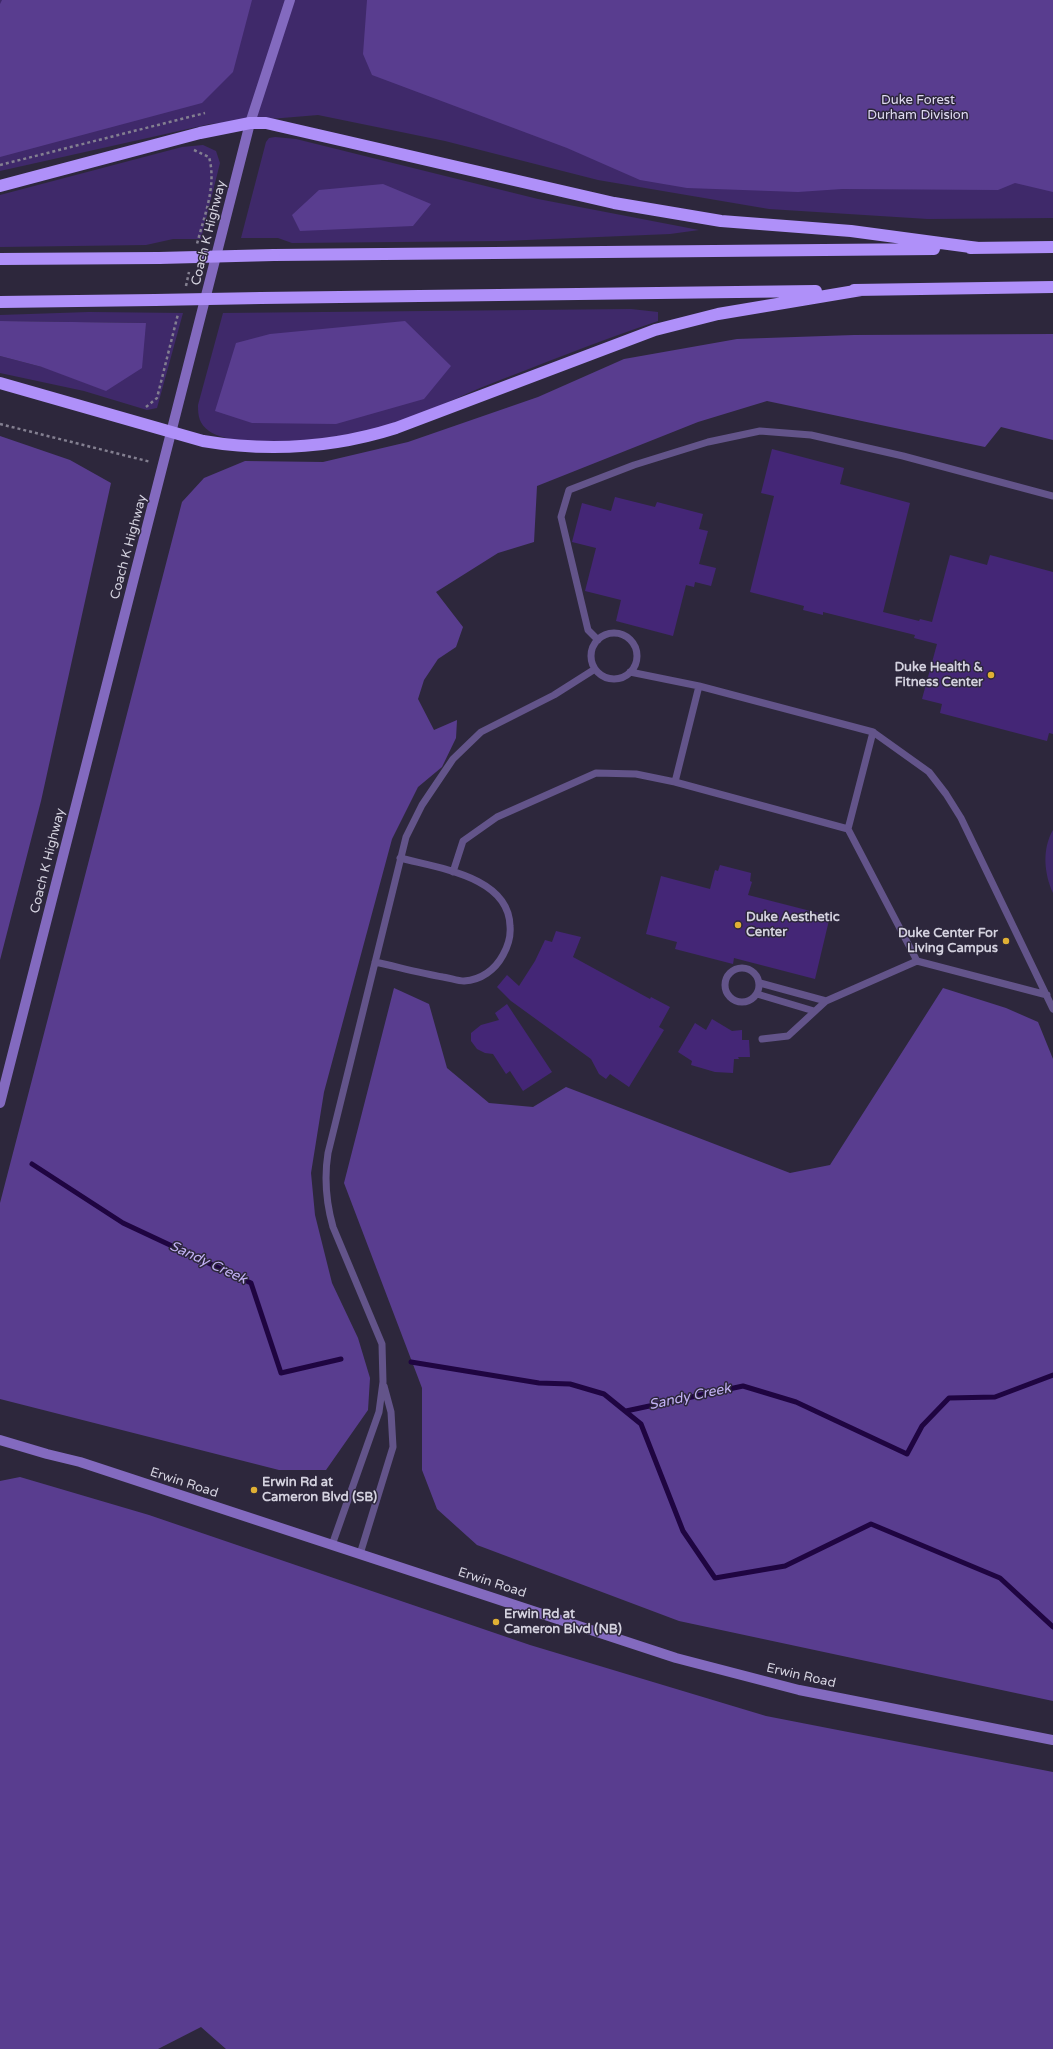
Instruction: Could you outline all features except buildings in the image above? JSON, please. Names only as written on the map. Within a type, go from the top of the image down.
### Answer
[{"type":"highway","points":[[0,186],[185,137],[250,123],[266,123],[614,203],[664,212],[720,221],[851,231],[978,248]]},
{"type":"highway","points":[[0,260],[274,255],[1053,247]]},
{"type":"highway","points":[[0,302],[1053,287]]},
{"type":"highway","points":[[0,383],[172,432],[230,446],[264,448],[330,444],[364,438],[461,405],[553,368],[655,330],[718,314],[862,290]]},
{"type":"main road","name":"Coach K Highway","points":[[0,1103],[164,465],[250,123],[290,0]]},
{"type":"main road","name":"Erwin Road","points":[[0,1440],[80,1462],[698,1664],[799,1690],[911,1714],[1053,1740]]},
{"type":"lane","points":[[598,640],[588,630],[561,517],[569,490],[634,464],[708,442],[760,431],[811,435],[903,456],[1053,496]]},
{"type":"lane","points":[[617,633],[631,641],[636,651],[636,659],[630,672],[623,677],[615,678],[601,675],[595,669],[591,653],[598,640],[609,634],[617,633]]},
{"type":"lane","points":[[332,1545],[379,1412],[383,1382],[382,1344],[333,1227],[329,1210],[325,1173],[329,1145],[406,837],[422,805],[453,759],[481,732],[554,696],[595,669]]},
{"type":"lane","points":[[630,672],[699,686],[873,732],[929,772],[946,794],[961,818],[1053,1009]]},
{"type":"lane","points":[[675,782],[699,686]]},
{"type":"lane","points":[[873,732],[848,829],[917,960]]},
{"type":"lane","points":[[452,872],[463,841],[497,817],[596,773],[636,774],[675,782],[848,829]]},
{"type":"lane","points":[[375,962],[464,981],[482,977],[496,965],[509,942],[510,931],[508,912],[505,904],[491,889],[480,882],[452,872],[400,858]]},
{"type":"lane","points":[[762,1039],[788,1036],[800,1027],[814,1011],[826,1001],[917,960],[1047,995]]},
{"type":"lane","points":[[760,983],[757,994],[749,1001],[743,1002],[732,1000],[726,990],[726,979],[733,970],[744,968],[754,973],[760,983],[826,1001]]},
{"type":"lane","points":[[757,994],[814,1011]]},
{"type":"lane","points":[[360,1554],[393,1448],[391,1412],[383,1382]]},
{"type":"path","points":[[0,165],[205,113]]},
{"type":"path","points":[[194,150],[209,158],[212,168],[210,194],[196,246]]},
{"type":"path","points":[[185,290],[190,268]]},
{"type":"path","points":[[146,406],[157,398],[179,312]]},
{"type":"path","points":[[0,424],[164,465]]},
{"type":"green space","name":"Duke Forest Durham Division","points":[[0,0],[1053,0],[1053,218],[928,219],[769,209],[598,180],[445,141],[318,115],[210,124],[0,171]]},
{"type":"green space","points":[[2,0],[252,0],[233,72],[202,103],[0,157],[0,4]]},
{"type":"green space","name":"Duke Forest Durham Division","points":[[367,0],[1053,0],[1053,192],[1015,183],[998,190],[842,189],[798,192],[687,188],[640,180],[567,148],[372,75],[363,54]]},
{"type":"green space","points":[[275,137],[296,139],[538,199],[699,230],[670,234],[503,241],[292,243],[278,238],[241,238],[266,142],[269,138]]},
{"type":"green space","points":[[203,145],[216,151],[220,163],[201,239],[173,239],[146,245],[0,247],[0,195],[182,147]]},
{"type":"green space","points":[[383,184],[431,204],[413,226],[300,231],[292,215],[319,190]]},
{"type":"green space","points":[[631,309],[658,312],[658,321],[569,353],[480,388],[417,415],[379,428],[356,433],[301,440],[273,442],[247,441],[225,438],[209,431],[201,423],[199,416],[198,405],[223,313]]},
{"type":"green space","points":[[89,312],[183,313],[157,408],[147,410],[84,391],[0,373],[0,356],[42,367],[146,323],[0,321],[0,315]]},
{"type":"green space","points":[[0,321],[146,323],[142,368],[106,391],[42,367],[0,356]]},
{"type":"green space","points":[[405,321],[451,366],[424,399],[336,424],[252,423],[215,411],[236,343],[270,334]]},
{"type":"green space","points":[[1053,334],[1053,440],[1001,427],[985,447],[767,401],[698,422],[537,486],[534,542],[498,553],[436,592],[463,627],[456,647],[438,659],[424,680],[418,699],[434,730],[457,720],[456,738],[442,767],[418,787],[392,839],[324,1092],[311,1173],[315,1215],[332,1283],[358,1338],[370,1378],[368,1410],[326,1470],[279,1470],[0,1399],[0,1203],[182,502],[204,478],[245,461],[323,462],[408,442],[538,397],[624,359],[737,339],[854,335]]},
{"type":"green space","points":[[0,436],[70,460],[111,483],[41,801],[0,960]]},
{"type":"green space","points":[[1053,830],[1053,893],[1046,869],[1046,853],[1049,837]]},
{"type":"green space","points":[[394,988],[429,1004],[447,1068],[489,1103],[533,1107],[566,1087],[790,1173],[830,1165],[943,988],[1006,1008],[1038,1022],[1053,1059],[1053,1701],[679,1621],[477,1545],[437,1509],[422,1470],[422,1388],[344,1183]]},
{"type":"green space","points":[[20,1477],[149,1515],[530,1645],[766,1716],[1053,1772],[1053,2049],[226,2049],[201,2027],[158,2049],[0,2049],[0,1481]]},
{"type":"waterway","name":"Sandy Creek","points":[[32,1164],[123,1223],[251,1283],[281,1373],[341,1359]]},
{"type":"waterway","points":[[411,1362],[539,1383],[570,1384],[604,1394],[641,1424],[683,1531],[715,1578],[785,1566],[871,1524],[1000,1578],[1053,1627]]},
{"type":"waterway","name":"Sandy Creek","points":[[626,1411],[743,1386],[796,1402],[907,1454],[922,1426],[949,1398],[995,1397],[1053,1375]]},
{"type":"place","name":"Duke Health & Fitness Center","points":[[991,675]]},
{"type":"place","name":"Duke Aesthetic Center","points":[[738,925]]},
{"type":"place","name":"Duke Center For Living Campus","points":[[1006,941]]},
{"type":"place","name":"Erwin Rd at Cameron Blvd (SB)","points":[[254,1490]]},
{"type":"place","name":"Erwin Rd at Cameron Blvd (NB)","points":[[496,1622]]}]
